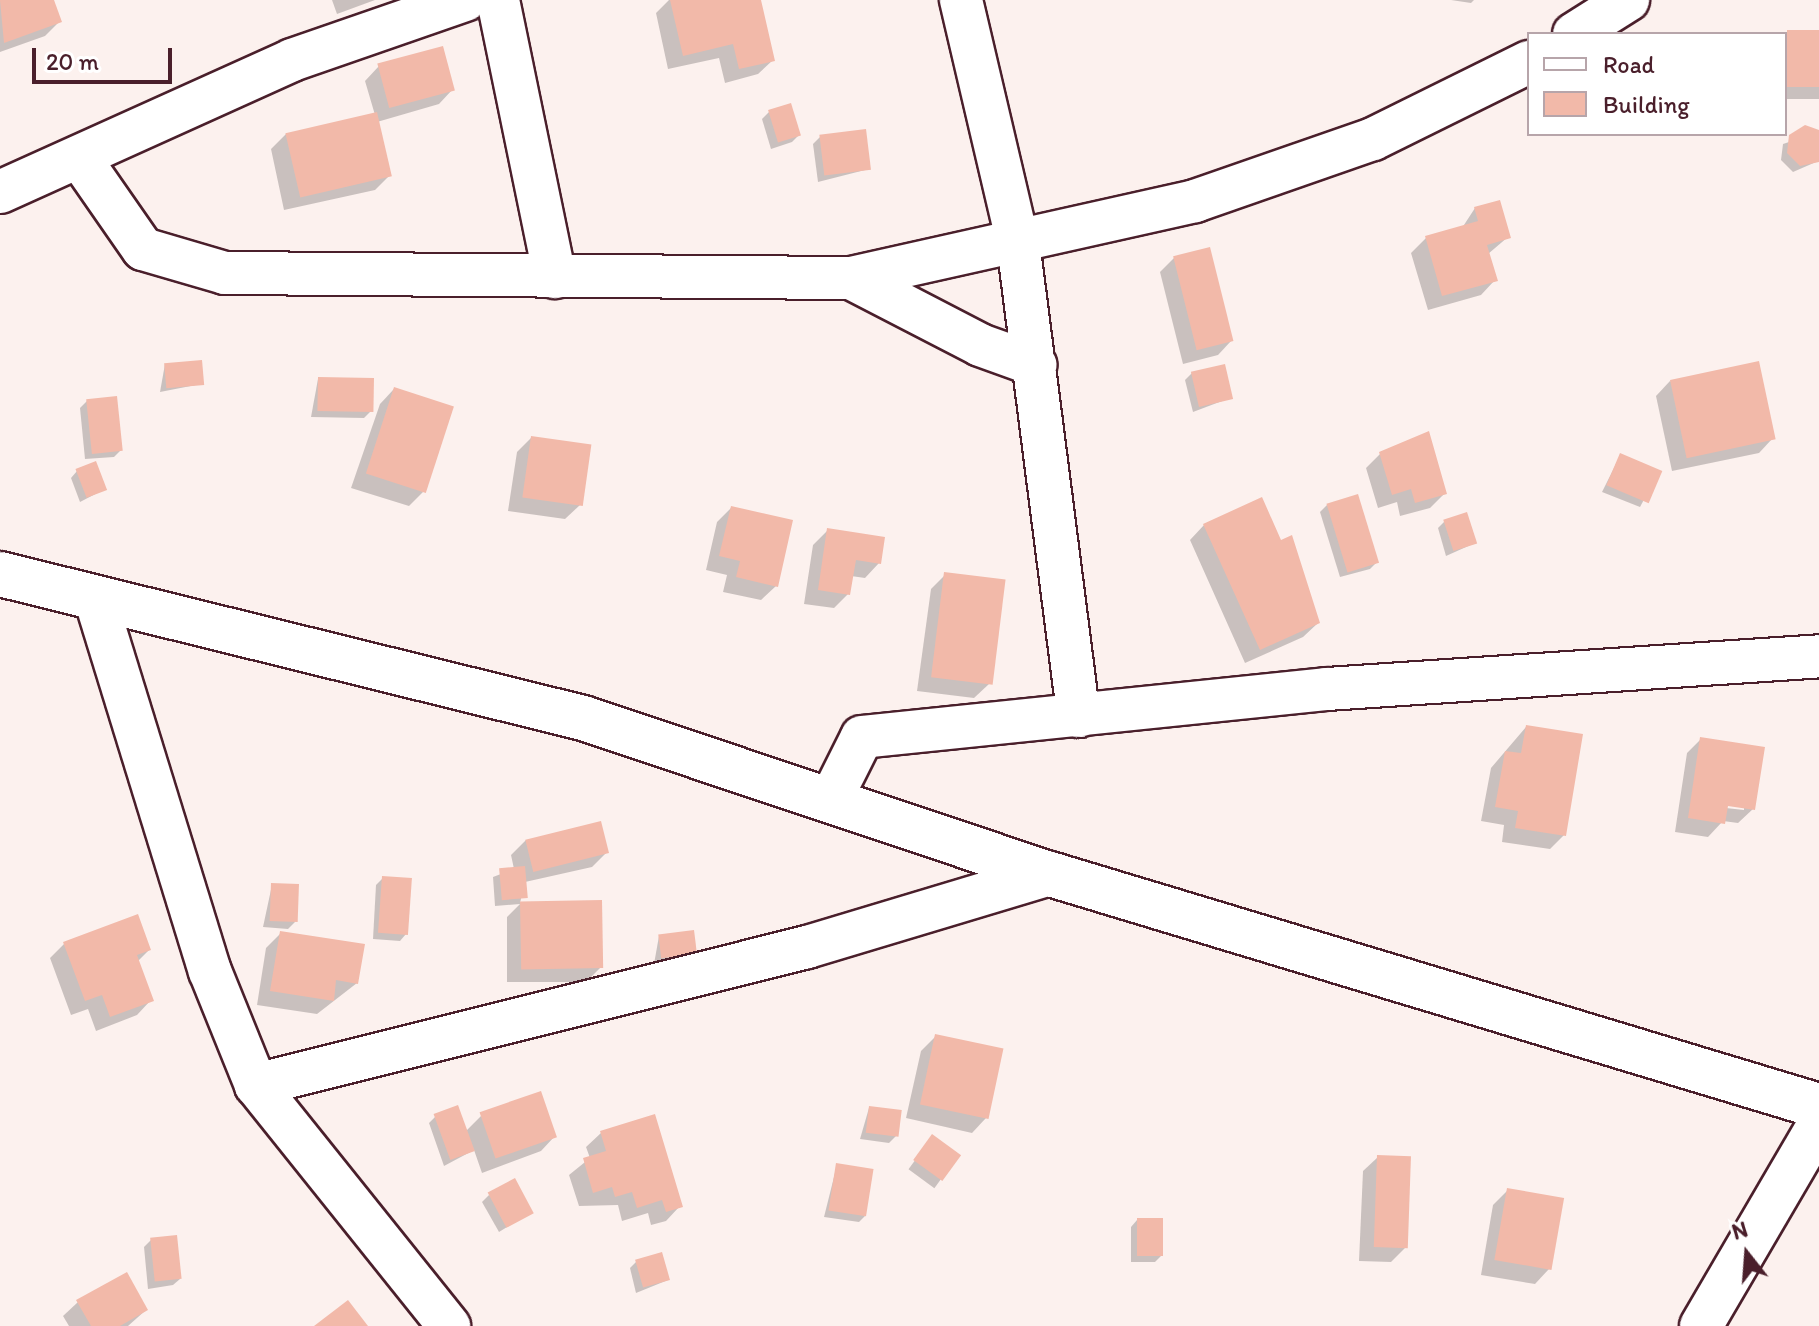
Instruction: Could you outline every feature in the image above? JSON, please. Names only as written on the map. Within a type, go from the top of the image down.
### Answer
[{"type":"street","points":[[0,192],[292,60],[465,0]]},
{"type":"street","points":[[498,0],[555,277]]},
{"type":"street","points":[[961,0],[1018,243],[1079,716]]},
{"type":"street","points":[[1577,32],[1628,0]]},
{"type":"street","points":[[79,157],[143,249],[225,273],[851,278],[1195,201],[1373,139],[1527,63]]},
{"type":"street","points":[[851,278],[980,345],[1036,365]]},
{"type":"street","points":[[0,574],[96,601],[583,718],[1050,874],[1819,1106]]},
{"type":"street","points":[[96,601],[210,971],[256,1085],[449,1326]]},
{"type":"street","points":[[831,799],[862,737],[1327,689],[1819,656]]},
{"type":"street","points":[[256,1085],[898,923],[1050,874]]},
{"type":"street","points":[[1701,1326],[1819,1124]]},
{"type":"building","points":[[0,0],[54,0],[62,22],[4,43]]},
{"type":"building","points":[[670,0],[761,0],[775,61],[739,69],[733,44],[683,56]]},
{"type":"building","points":[[1787,30],[1819,30],[1819,87],[1787,87]]},
{"type":"building","points":[[443,46],[455,90],[389,108],[377,64]]},
{"type":"building","points":[[791,103],[801,136],[778,143],[768,110]]},
{"type":"building","points":[[377,112],[392,176],[300,197],[285,133]]},
{"type":"building","points":[[1805,125],[1819,130],[1819,162],[1800,166],[1787,153],[1789,135]]},
{"type":"building","points":[[866,129],[871,170],[824,175],[819,135]]},
{"type":"building","points":[[1500,200],[1511,238],[1487,245],[1498,281],[1442,296],[1425,236],[1478,221],[1474,207]]},
{"type":"building","points":[[1210,247],[1233,341],[1197,350],[1173,256]]},
{"type":"building","points":[[202,360],[204,385],[166,388],[164,363]]},
{"type":"building","points":[[1759,361],[1776,439],[1687,458],[1670,380]]},
{"type":"building","points":[[1225,364],[1233,399],[1199,407],[1191,372]]},
{"type":"building","points":[[318,377],[374,378],[373,412],[317,411]]},
{"type":"building","points":[[394,387],[454,406],[426,493],[366,474]]},
{"type":"building","points":[[117,396],[123,451],[92,454],[86,399]]},
{"type":"building","points":[[1429,431],[1447,494],[1415,503],[1411,489],[1392,495],[1379,452]]},
{"type":"building","points":[[531,436],[591,444],[583,506],[522,497]]},
{"type":"building","points":[[1620,453],[1662,471],[1649,503],[1606,485]]},
{"type":"building","points":[[96,461],[107,490],[87,498],[75,469]]},
{"type":"building","points":[[1358,494],[1379,563],[1347,573],[1326,504]]},
{"type":"building","points":[[1262,497],[1281,540],[1292,535],[1320,623],[1260,650],[1203,524]]},
{"type":"building","points":[[731,506],[793,520],[778,587],[736,577],[740,561],[719,556]]},
{"type":"building","points":[[1467,512],[1477,543],[1453,551],[1443,520]]},
{"type":"building","points":[[827,528],[885,537],[881,564],[856,560],[850,595],[818,590]]},
{"type":"building","points":[[944,572],[1006,580],[993,685],[931,677]]},
{"type":"building","points":[[1526,725],[1583,734],[1566,836],[1515,828],[1518,811],[1495,807],[1505,751],[1521,753]]},
{"type":"building","points":[[1700,737],[1765,747],[1755,810],[1728,806],[1725,824],[1688,818]]},
{"type":"building","points":[[601,821],[609,853],[533,872],[525,840]]},
{"type":"building","points":[[525,866],[528,898],[502,900],[499,868]]},
{"type":"building","points":[[382,876],[412,878],[408,935],[378,933]]},
{"type":"building","points":[[271,883],[299,884],[298,922],[270,921]]},
{"type":"building","points":[[602,900],[603,968],[521,969],[520,901]]},
{"type":"building","points":[[138,914],[151,950],[137,955],[154,1001],[110,1017],[102,995],[85,1001],[63,942]]},
{"type":"building","points":[[694,930],[697,954],[661,958],[658,934]]},
{"type":"building","points":[[280,931],[365,944],[358,984],[336,980],[334,1001],[270,991]]},
{"type":"building","points":[[935,1034],[1003,1049],[989,1119],[920,1104]]},
{"type":"building","points":[[541,1091],[557,1137],[495,1158],[480,1112]]},
{"type":"building","points":[[458,1105],[475,1151],[450,1160],[434,1114]]},
{"type":"building","points":[[869,1106],[902,1110],[898,1137],[866,1133]]},
{"type":"building","points":[[655,1114],[683,1207],[666,1212],[662,1200],[637,1208],[632,1192],[615,1197],[612,1187],[593,1193],[583,1158],[606,1151],[600,1131]]},
{"type":"building","points":[[932,1134],[961,1155],[942,1181],[913,1160]]},
{"type":"building","points":[[1377,1155],[1411,1156],[1408,1248],[1374,1247]]},
{"type":"building","points":[[836,1163],[874,1169],[866,1216],[828,1210]]},
{"type":"building","points":[[515,1178],[534,1213],[506,1228],[488,1193]]},
{"type":"building","points":[[1507,1188],[1564,1198],[1551,1270],[1494,1260]]},
{"type":"building","points":[[1137,1218],[1163,1218],[1163,1256],[1137,1256]]},
{"type":"building","points":[[177,1235],[182,1279],[155,1282],[150,1238]]},
{"type":"building","points":[[662,1252],[670,1280],[643,1288],[635,1260]]},
{"type":"building","points":[[127,1272],[148,1310],[120,1326],[91,1326],[76,1300]]},
{"type":"building","points":[[348,1300],[368,1326],[314,1326]]}]
